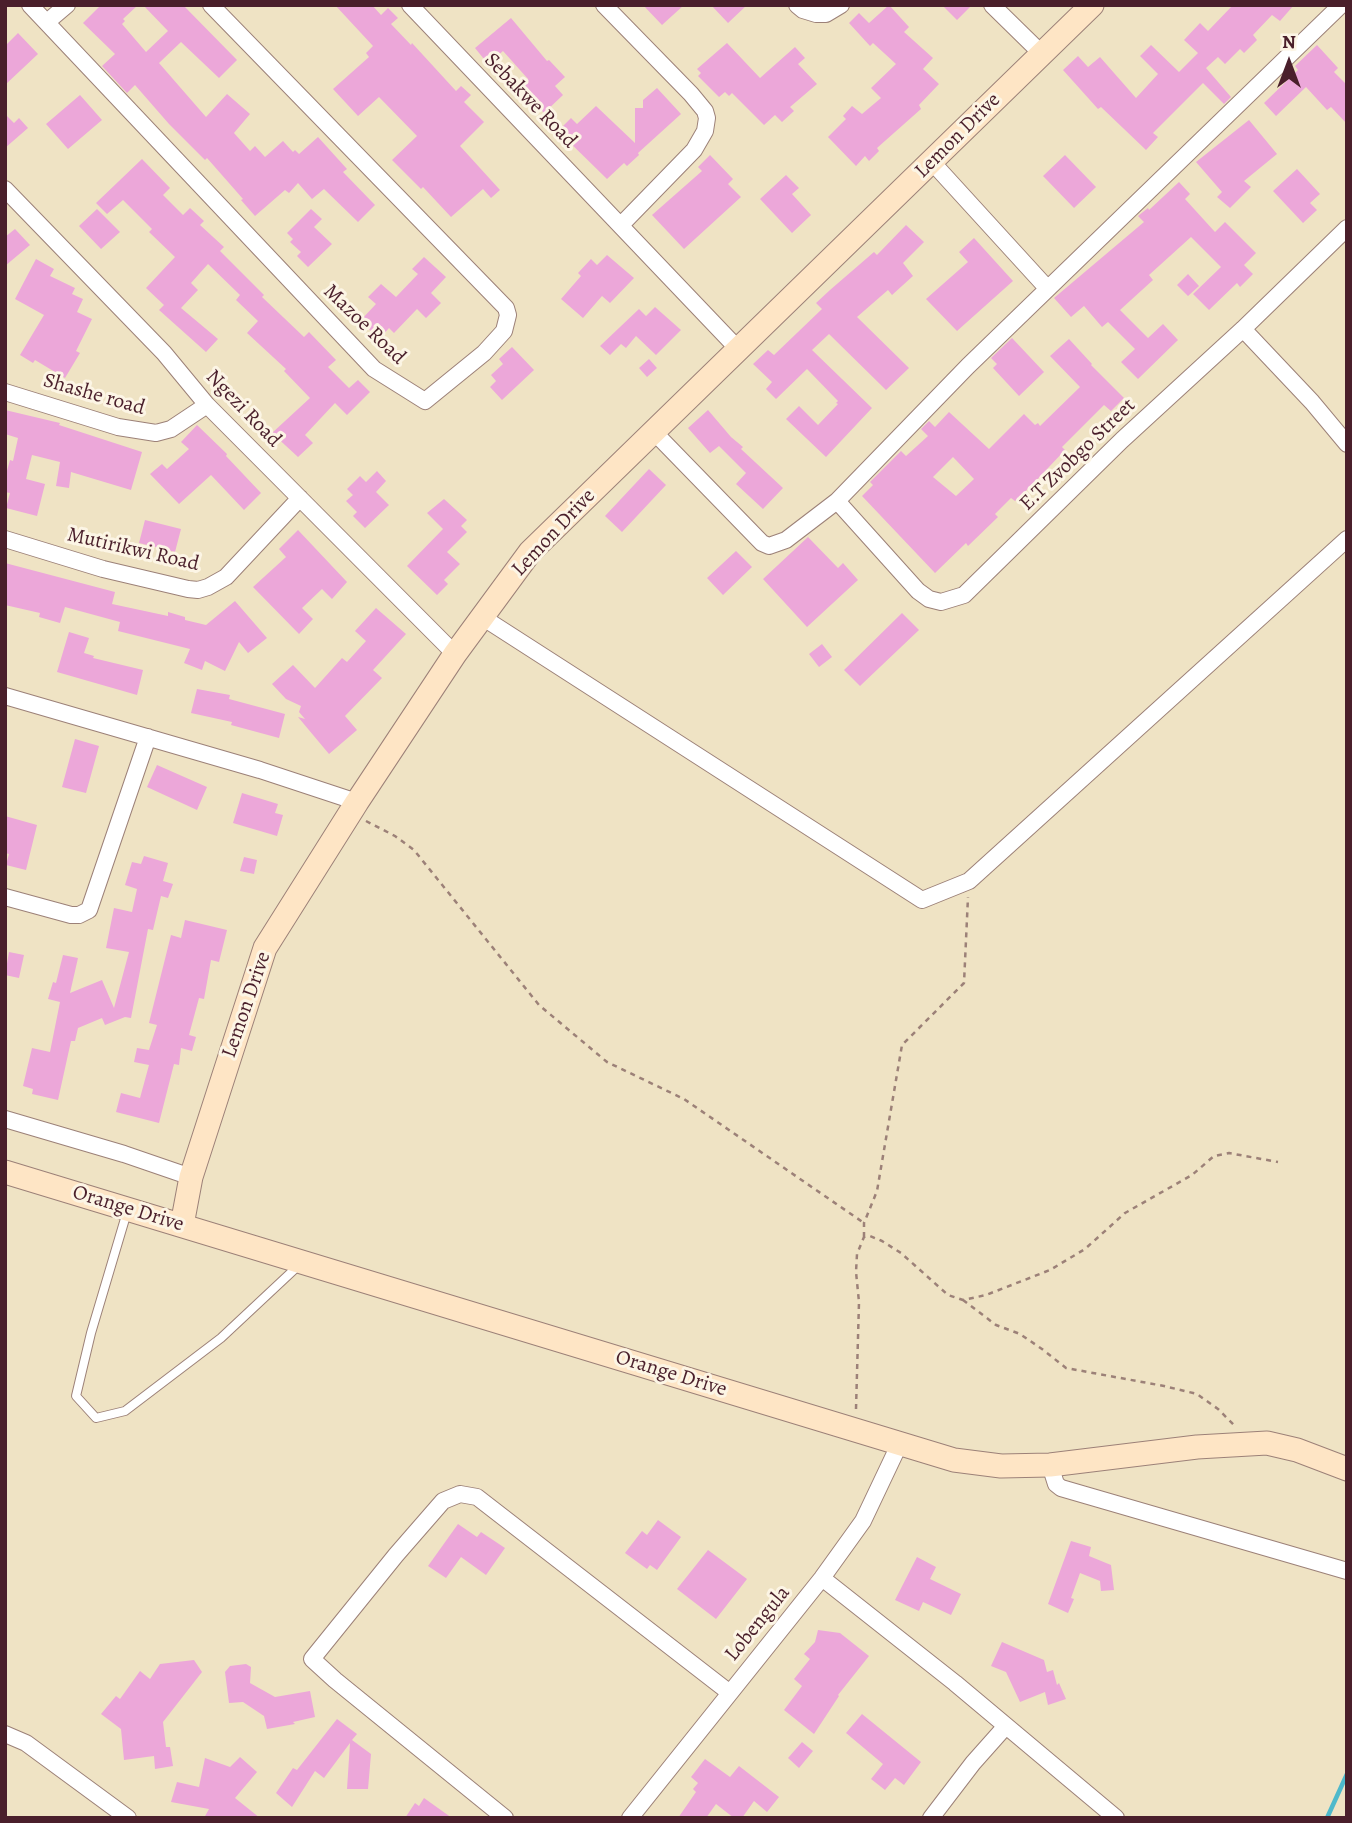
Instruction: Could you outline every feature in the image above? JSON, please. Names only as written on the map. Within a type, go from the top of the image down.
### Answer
[{"type":"street","name":"Mazoe Road","points":[[30,5],[374,369],[425,401],[484,353],[504,331],[508,315],[506,308],[211,5]]},
{"type":"street","points":[[47,22],[67,5]]},
{"type":"street","name":"Sebakwe Road","points":[[410,5],[739,350]]},
{"type":"street","points":[[604,5],[691,94],[705,111],[707,118],[705,131],[694,150],[621,225]]},
{"type":"street","points":[[797,5],[816,14],[826,14],[841,5]]},
{"type":"street","points":[[992,5],[1042,54]]},
{"type":"street","name":"Lemon Drive","points":[[182,1224],[191,1177],[265,948],[455,654],[530,552],[1092,5]]},
{"type":"street","points":[[654,432],[762,543],[769,545],[786,540],[837,501],[1047,288],[1127,215],[1341,5]]},
{"type":"street","points":[[932,162],[1047,288]]},
{"type":"street","name":"Ngezi Road","points":[[5,189],[163,353],[207,405],[455,654]]},
{"type":"street","name":"E.T Zvobgo Street","points":[[837,501],[918,591],[929,599],[941,602],[964,595],[1122,440],[1243,329],[1347,228]]},
{"type":"street","points":[[1243,329],[1312,402],[1347,444]]},
{"type":"street","name":"Shashe road","points":[[5,392],[118,427],[156,433],[171,429],[207,405]]},
{"type":"street","name":"Mutirikwi Road","points":[[5,539],[103,569],[198,590],[226,577],[300,498]]},
{"type":"street","points":[[482,617],[922,900],[969,881],[1347,539]]},
{"type":"street","points":[[5,696],[260,770],[353,808]]},
{"type":"street","points":[[5,897],[71,915],[79,915],[89,910],[148,737]]},
{"type":"street","points":[[5,1119],[191,1177]]},
{"type":"street","name":"Orange Drive","points":[[5,1172],[954,1460],[1001,1466],[1050,1465],[1246,1443],[1282,1446],[1347,1469]]},
{"type":"street","name":"Lobengula","points":[[630,1818],[822,1578],[863,1521],[899,1445]]},
{"type":"street","points":[[1050,1465],[1056,1484],[1061,1488],[1347,1571]]},
{"type":"street","points":[[505,1818],[335,1680],[313,1659],[443,1501],[460,1494],[477,1497],[730,1693]]},
{"type":"street","points":[[822,1578],[955,1683],[1116,1818]]},
{"type":"street","points":[[931,1818],[973,1763],[1005,1727]]},
{"type":"street","points":[[5,1734],[26,1743],[128,1818]]},
{"type":"lane","points":[[128,1209],[108,1270],[76,1396],[96,1418],[125,1411],[173,1376],[221,1338],[302,1261]]},
{"type":"path","points":[[353,808],[414,850],[539,1005],[607,1062],[684,1099],[863,1223]]},
{"type":"path","points":[[855,1430],[859,1302],[856,1272],[857,1254],[864,1237],[863,1223],[877,1191],[902,1045],[964,983],[969,881]]},
{"type":"path","points":[[963,1300],[986,1295],[1050,1270],[1085,1249],[1125,1213],[1192,1175],[1213,1156],[1229,1153],[1278,1162]]},
{"type":"path","points":[[864,1237],[870,1236],[882,1241],[948,1295],[963,1300],[996,1325],[1020,1335],[1066,1368],[1197,1394],[1219,1409],[1237,1428],[1246,1443]]},
{"type":"building","points":[[101,5],[138,5],[123,19],[125,21],[122,24],[146,52],[168,31],[143,5],[183,5],[237,60],[219,78],[181,42],[159,63],[206,117],[227,94],[250,114],[234,133],[250,151],[255,146],[265,157],[283,141],[293,152],[295,150],[299,154],[318,137],[347,169],[343,172],[375,205],[358,222],[324,189],[312,199],[298,183],[289,193],[285,190],[255,216],[207,158],[205,160],[169,124],[135,85],[127,93],[102,66],[115,54],[83,23]]},
{"type":"building","points":[[335,5],[372,5],[381,15],[388,8],[398,18],[391,24],[411,45],[412,43],[456,91],[461,86],[471,95],[464,102],[484,122],[460,146],[500,190],[491,198],[483,189],[451,217],[423,187],[421,189],[392,160],[417,136],[379,97],[358,116],[333,89],[369,57],[366,53],[373,46]]},
{"type":"building","points":[[643,5],[684,5],[662,25]]},
{"type":"building","points":[[711,5],[747,5],[728,23]]},
{"type":"building","points":[[889,5],[909,27],[904,32],[933,58],[923,69],[939,84],[919,105],[921,109],[877,148],[879,151],[869,161],[865,156],[856,166],[828,137],[846,119],[843,116],[852,106],[862,114],[881,98],[871,88],[896,64],[873,43],[870,46],[849,23],[859,13],[869,23]]},
{"type":"building","points":[[942,5],[972,5],[957,20]]},
{"type":"building","points":[[1233,5],[1294,5],[1280,21],[1272,15],[1253,35],[1257,40],[1244,53],[1240,49],[1225,64],[1218,57],[1206,68],[1231,97],[1224,104],[1203,83],[1153,133],[1158,137],[1146,150],[1101,107],[1098,109],[1063,70],[1078,56],[1088,67],[1100,57],[1136,98],[1158,74],[1140,56],[1151,45],[1179,72],[1198,53],[1184,40],[1200,23],[1208,31]]},
{"type":"building","points":[[511,18],[547,61],[565,77],[555,86],[563,95],[544,113],[520,87],[528,79],[503,51],[488,64],[475,48]]},
{"type":"building","points":[[18,33],[38,54],[5,85],[5,46]]},
{"type":"building","points":[[727,43],[760,78],[795,47],[805,58],[798,64],[817,84],[790,107],[794,111],[782,122],[775,115],[764,125],[732,93],[729,96],[725,92],[719,97],[698,76],[701,73],[697,69]]},
{"type":"building","points":[[1317,45],[1338,68],[1334,72],[1347,85],[1347,124],[1331,107],[1327,110],[1306,87],[1276,116],[1264,103],[1298,70],[1295,66]]},
{"type":"building","points":[[657,88],[681,114],[627,166],[624,163],[607,179],[558,131],[571,118],[577,124],[596,106],[635,143],[635,108],[643,108],[643,100]]},
{"type":"building","points":[[80,95],[102,120],[68,149],[46,124]]},
{"type":"building","points":[[5,114],[14,123],[19,118],[28,128],[5,148]]},
{"type":"building","points":[[1249,120],[1277,154],[1244,181],[1251,187],[1230,208],[1217,197],[1222,192],[1196,162]]},
{"type":"building","points":[[710,155],[733,179],[728,184],[741,197],[684,249],[652,215],[702,171],[698,167]]},
{"type":"building","points":[[1065,155],[1096,187],[1074,208],[1043,176]]},
{"type":"building","points":[[142,159],[170,188],[163,195],[183,215],[190,208],[204,221],[200,225],[224,247],[220,251],[264,295],[262,297],[304,337],[309,332],[336,360],[328,367],[349,388],[358,380],[370,392],[347,415],[335,403],[305,435],[313,443],[298,457],[272,433],[310,398],[284,371],[286,369],[247,333],[258,321],[236,300],[240,295],[208,264],[191,283],[198,290],[181,308],[218,339],[206,352],[159,310],[164,305],[146,288],[175,257],[149,232],[152,229],[123,200],[107,214],[96,203]]},
{"type":"building","points":[[1297,169],[1320,194],[1310,203],[1317,210],[1303,223],[1273,191]]},
{"type":"building","points":[[786,175],[799,188],[792,194],[811,215],[792,233],[760,199]]},
{"type":"building","points":[[1179,182],[1190,194],[1185,199],[1215,232],[1225,222],[1256,253],[1244,265],[1253,274],[1240,287],[1237,283],[1209,310],[1193,294],[1221,267],[1191,237],[1149,275],[1153,280],[1120,310],[1148,338],[1163,324],[1178,340],[1138,379],[1121,362],[1135,349],[1108,322],[1102,327],[1084,306],[1071,317],[1054,298],[1144,222],[1138,216],[1148,208],[1149,210]]},
{"type":"building","points":[[97,209],[120,232],[101,249],[79,226]]},
{"type":"building","points":[[311,209],[322,219],[314,227],[332,244],[308,267],[297,256],[301,252],[290,242],[293,239],[287,233]]},
{"type":"building","points":[[906,225],[924,242],[903,263],[913,276],[892,295],[888,290],[857,317],[909,368],[886,390],[829,334],[812,350],[872,408],[826,457],[786,419],[799,406],[818,425],[838,401],[807,369],[776,399],[766,389],[772,382],[753,364],[768,350],[774,355],[822,309],[816,303],[874,252],[877,255]]},
{"type":"building","points":[[15,229],[30,245],[5,266],[5,237]]},
{"type":"building","points":[[974,238],[1013,281],[957,331],[926,299],[968,262],[959,252]]},
{"type":"building","points":[[607,255],[634,278],[610,303],[602,296],[583,318],[561,299],[581,276],[578,273],[591,259],[597,265]]},
{"type":"building","points":[[424,257],[446,277],[431,293],[441,303],[426,318],[417,309],[394,333],[389,328],[382,336],[376,330],[373,333],[360,321],[376,304],[368,297],[381,284],[396,297],[418,274],[412,269]]},
{"type":"building","points":[[36,259],[54,269],[50,276],[75,288],[72,294],[83,299],[77,312],[92,319],[76,351],[80,353],[65,378],[35,360],[33,363],[20,355],[44,315],[15,299]]},
{"type":"building","points":[[1188,274],[1199,286],[1188,296],[1177,285]]},
{"type":"building","points":[[655,307],[681,330],[656,355],[636,336],[626,348],[621,344],[610,355],[600,346],[639,309],[646,316]]},
{"type":"building","points":[[1012,338],[1044,372],[1019,396],[993,368],[997,364],[991,358]]},
{"type":"building","points":[[1069,339],[1124,398],[1111,411],[1104,405],[1062,447],[1065,450],[1032,485],[1015,501],[1011,498],[995,514],[998,517],[935,573],[862,496],[873,485],[870,482],[901,451],[906,456],[928,436],[921,429],[929,421],[935,427],[949,412],[989,449],[1024,414],[1035,425],[1038,423],[1040,426],[1080,387],[1050,356]],"holes":[[[953,457],[974,479],[956,496],[933,477]]]},
{"type":"building","points":[[512,347],[534,370],[502,400],[490,387],[496,381],[491,375],[503,364],[499,359]]},
{"type":"building","points":[[649,359],[657,368],[647,377],[639,368]]},
{"type":"building","points":[[5,410],[60,423],[59,425],[142,452],[131,490],[71,472],[69,488],[56,486],[60,462],[32,455],[26,479],[45,484],[37,516],[6,508],[10,493],[5,492],[5,478],[10,460],[13,461],[18,438],[5,434]]},
{"type":"building","points":[[708,410],[743,447],[741,449],[783,488],[763,509],[736,484],[746,473],[719,446],[710,453],[688,428]]},
{"type":"building","points":[[197,425],[261,493],[244,510],[211,475],[179,504],[150,474],[162,464],[167,469],[189,449],[181,442]]},
{"type":"building","points":[[649,469],[666,485],[622,532],[605,516]]},
{"type":"building","points":[[377,471],[386,481],[376,492],[389,505],[365,528],[353,516],[357,512],[346,501],[353,495],[347,489],[360,476],[366,482]]},
{"type":"building","points":[[444,499],[467,520],[461,526],[467,532],[447,552],[460,564],[444,580],[448,584],[437,595],[407,566],[443,529],[427,513]]},
{"type":"building","points":[[145,520],[181,529],[175,552],[139,543]]},
{"type":"building","points":[[298,530],[347,582],[332,599],[322,589],[302,608],[313,619],[299,634],[253,587],[286,557],[279,549]]},
{"type":"building","points":[[808,537],[838,568],[843,563],[858,580],[807,627],[763,579]]},
{"type":"building","points":[[736,551],[752,567],[723,595],[707,578]]},
{"type":"building","points":[[5,563],[115,592],[112,604],[168,616],[168,612],[206,625],[235,601],[267,638],[248,653],[239,642],[225,671],[205,661],[202,670],[184,663],[190,649],[118,631],[120,622],[65,607],[60,623],[39,617],[40,613],[5,605]]},
{"type":"building","points":[[376,608],[406,634],[373,670],[382,678],[345,716],[357,730],[329,754],[298,717],[305,719],[299,712],[301,706],[286,699],[272,684],[293,665],[315,688],[342,658],[347,662],[366,641],[355,631]]},
{"type":"building","points":[[902,613],[919,630],[860,686],[844,670]]},
{"type":"building","points":[[69,632],[89,638],[84,653],[94,656],[93,658],[143,670],[137,695],[57,672]]},
{"type":"building","points":[[822,644],[832,657],[819,667],[809,654]]},
{"type":"building","points":[[197,689],[230,695],[229,699],[285,714],[279,738],[231,725],[232,722],[191,713]]},
{"type":"building","points":[[75,739],[99,746],[86,793],[62,787]]},
{"type":"building","points":[[157,765],[207,787],[197,810],[147,787]]},
{"type":"building","points":[[242,793],[278,804],[275,813],[283,815],[277,836],[233,823]]},
{"type":"building","points":[[5,816],[37,825],[26,870],[6,865],[9,854],[5,853]]},
{"type":"building","points":[[144,856],[168,863],[163,881],[173,884],[168,898],[161,896],[153,930],[148,929],[131,1018],[125,1017],[105,1025],[102,1018],[78,1028],[75,1041],[71,1041],[58,1100],[32,1094],[33,1089],[23,1086],[32,1048],[50,1052],[60,1002],[48,999],[53,982],[56,983],[63,955],[78,958],[70,993],[102,980],[114,1008],[129,952],[106,948],[114,908],[132,912],[137,889],[125,885],[132,862],[141,864]]},
{"type":"building","points":[[244,857],[257,860],[254,874],[240,871]]},
{"type":"building","points":[[185,920],[227,930],[219,962],[211,960],[204,999],[199,998],[189,1035],[196,1037],[192,1051],[181,1048],[179,1065],[174,1064],[159,1123],[116,1112],[121,1093],[140,1098],[149,1065],[134,1062],[137,1048],[149,1050],[157,1025],[149,1023],[171,935],[181,938]]},
{"type":"building","points":[[9,952],[24,955],[19,978],[5,975]]},
{"type":"building","points":[[658,1520],[681,1537],[657,1570],[650,1565],[647,1569],[625,1553],[642,1531],[647,1535]]},
{"type":"building","points":[[458,1524],[477,1537],[481,1532],[505,1548],[486,1575],[461,1557],[446,1578],[428,1566]]},
{"type":"building","points":[[1071,1541],[1091,1547],[1089,1556],[1111,1565],[1114,1590],[1101,1591],[1100,1581],[1080,1573],[1068,1613],[1048,1604]]},
{"type":"building","points":[[708,1550],[747,1579],[716,1619],[677,1589]]},
{"type":"building","points":[[917,1557],[936,1567],[930,1579],[961,1594],[951,1615],[923,1602],[919,1611],[895,1600]]},
{"type":"building","points":[[818,1630],[840,1633],[869,1656],[838,1695],[814,1734],[784,1710],[802,1686],[794,1679],[810,1659],[804,1654],[815,1642]]},
{"type":"building","points":[[1002,1642],[1044,1660],[1047,1672],[1053,1670],[1057,1685],[1059,1683],[1066,1699],[1048,1705],[1045,1692],[1020,1702],[1006,1672],[991,1666]]},
{"type":"building","points":[[194,1660],[202,1672],[163,1722],[166,1747],[170,1747],[173,1766],[155,1769],[154,1756],[124,1760],[121,1729],[101,1714],[116,1696],[120,1699],[140,1671],[150,1679],[160,1664]]},
{"type":"building","points":[[246,1664],[251,1667],[250,1683],[275,1697],[310,1691],[315,1717],[267,1729],[264,1716],[243,1702],[229,1703],[225,1672],[230,1666]]},
{"type":"building","points":[[862,1714],[921,1762],[904,1785],[895,1778],[885,1790],[871,1779],[883,1764],[846,1733]]},
{"type":"building","points":[[337,1719],[357,1734],[352,1740],[371,1754],[368,1789],[347,1789],[350,1743],[324,1778],[315,1771],[292,1807],[276,1793],[293,1768],[297,1770]]},
{"type":"building","points":[[802,1742],[813,1751],[799,1768],[788,1758]]},
{"type":"building","points":[[240,1757],[257,1772],[235,1798],[260,1818],[204,1818],[209,1809],[171,1802],[177,1782],[199,1787],[205,1758],[230,1767]]},
{"type":"building","points":[[705,1759],[730,1777],[739,1766],[779,1797],[767,1812],[754,1801],[742,1818],[734,1818],[716,1804],[706,1818],[678,1818],[696,1792],[693,1789],[698,1783],[691,1777]]},
{"type":"building","points":[[424,1798],[452,1818],[405,1818],[415,1803],[419,1806]]},
{"type":"waterway","points":[[1327,1818],[1347,1774]]}]
